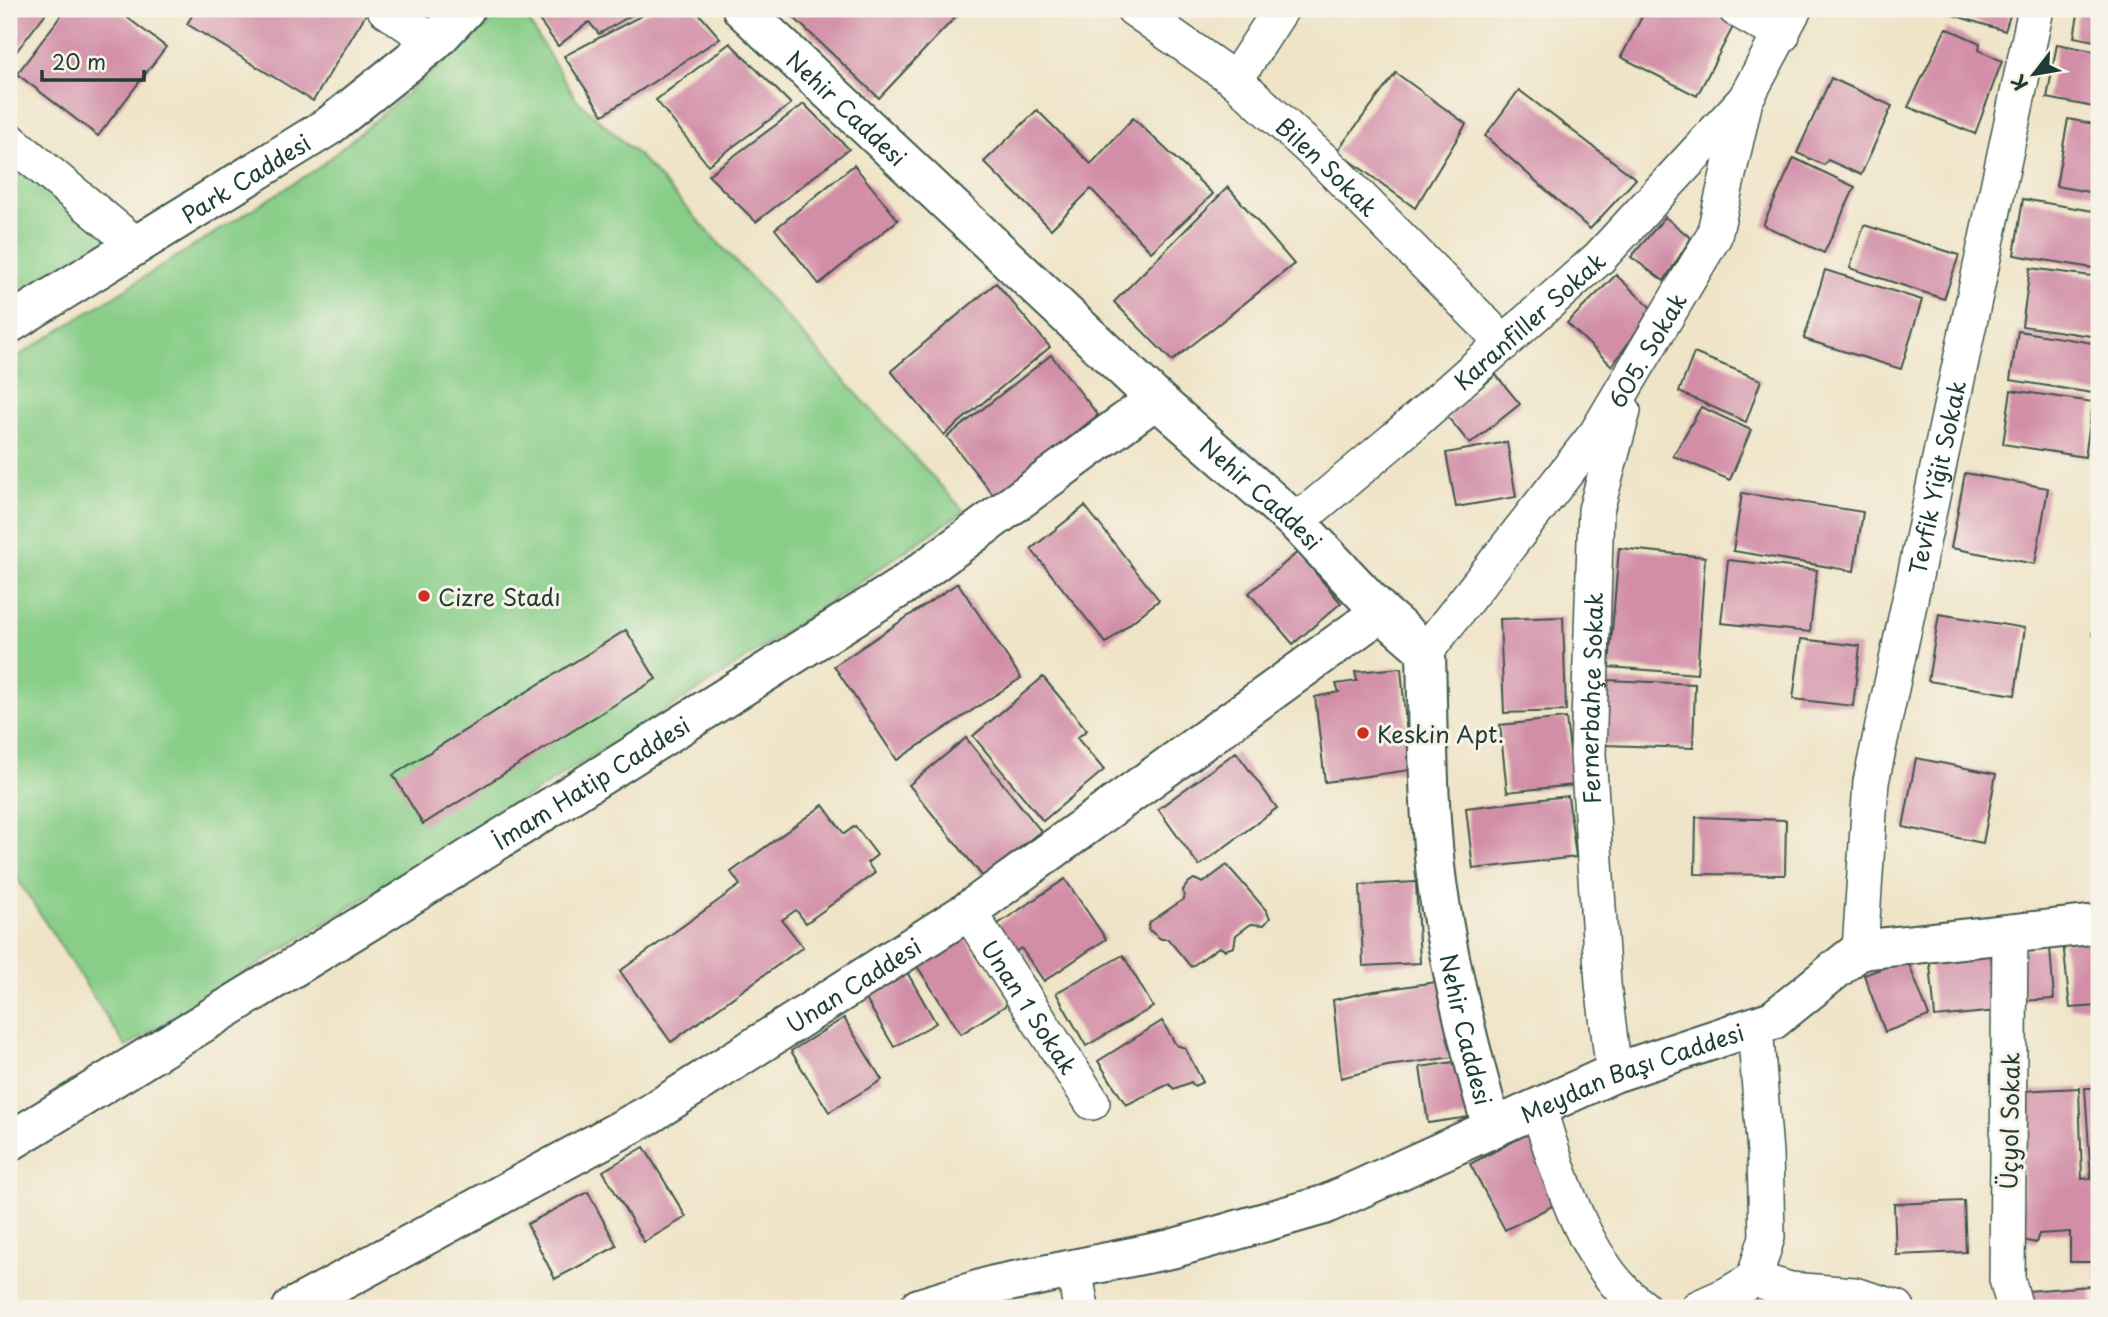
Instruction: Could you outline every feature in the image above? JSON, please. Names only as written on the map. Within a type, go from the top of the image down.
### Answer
[{"type":"street","points":[[385,9],[434,42]]},
{"type":"street","name":"Park Caddesi","points":[[9,324],[328,126],[434,42],[465,9]]},
{"type":"street","name":"Nehir Caddesi","points":[[742,9],[1156,399],[1296,522],[1381,612],[1426,651],[1430,787],[1438,889],[1465,1033],[1492,1128]]},
{"type":"street","name":"Bilen Sokak","points":[[1134,9],[1235,80],[1326,163],[1504,343]]},
{"type":"street","points":[[1235,80],[1281,9]]},
{"type":"street","points":[[1736,9],[1788,22]]},
{"type":"street","name":"Tevfik Yiğit Sokak","points":[[1860,950],[1871,782],[2036,9]]},
{"type":"street","name":"605. Sokak","points":[[1426,651],[1597,433],[1714,236],[1745,100],[1788,22]]},
{"type":"street","name":"Karanfiller Sokak","points":[[1296,522],[1395,439],[1599,258],[1745,100]]},
{"type":"street","points":[[9,140],[135,244]]},
{"type":"street","name":"Fernerbahçe Sokak","points":[[1614,1073],[1603,984],[1588,754],[1596,510],[1635,370]]},
{"type":"street","name":"İmam Hatip Caddesi","points":[[9,1142],[412,894],[901,587],[1156,399]]},
{"type":"street","name":"Unan Caddesi","points":[[292,1308],[650,1114],[968,911],[1381,612]]},
{"type":"street","name":"Unan 1 Sokak","points":[[968,911],[1092,1102]]},
{"type":"street","points":[[1860,950],[2099,923]]},
{"type":"street","name":"Üçyol Sokak","points":[[2010,932],[2007,1279],[2015,1308]]},
{"type":"street","name":"Meydan Başı Caddesi","points":[[919,1308],[994,1285],[1171,1249],[1324,1205],[1614,1073],[1773,1020],[1860,950]]},
{"type":"street","points":[[1698,1308],[1727,1296],[1754,1279],[1767,1237],[1765,1153],[1755,1026]]},
{"type":"street","points":[[1538,1107],[1560,1177],[1590,1241],[1613,1280],[1643,1308]]},
{"type":"street","points":[[1074,1269],[1082,1308]]},
{"type":"street","points":[[1754,1279],[1790,1290],[1854,1295],[1897,1308]]},
{"type":"green space","name":"Cizre Stadı","points":[[507,9],[521,9],[576,99],[640,157],[964,511],[713,681],[126,1047],[9,866],[9,362],[318,168]]},
{"type":"green space","points":[[9,140],[135,244],[9,324]]},
{"type":"building","points":[[9,9],[49,9],[12,57],[9,54]]},
{"type":"building","points":[[66,9],[116,9],[166,47],[98,136],[17,74]]},
{"type":"building","points":[[196,9],[368,11],[313,101],[187,24]]},
{"type":"building","points":[[531,9],[642,9],[599,34],[589,22],[558,46]]},
{"type":"building","points":[[654,9],[695,9],[720,38],[603,115],[564,56]]},
{"type":"building","points":[[798,9],[963,9],[879,98],[791,15]]},
{"type":"building","points":[[1646,9],[1708,9],[1735,23],[1697,96],[1621,57]]},
{"type":"building","points":[[1955,9],[2012,9],[2005,31],[1953,15]]},
{"type":"building","points":[[2079,9],[2099,9],[2099,42],[2074,37]]},
{"type":"building","points":[[1946,28],[1980,43],[1979,50],[2002,61],[1975,134],[1908,107]]},
{"type":"building","points":[[730,43],[791,104],[708,165],[656,100]]},
{"type":"building","points":[[2057,44],[2099,52],[2099,108],[2047,98]]},
{"type":"building","points":[[1396,73],[1466,124],[1415,208],[1337,151]]},
{"type":"building","points":[[1831,78],[1892,106],[1861,175],[1828,160],[1824,165],[1797,153]]},
{"type":"building","points":[[1519,90],[1636,179],[1590,229],[1485,136]]},
{"type":"building","points":[[804,104],[849,149],[756,222],[708,175]]},
{"type":"building","points":[[1037,110],[1091,164],[1133,118],[1213,194],[1151,252],[1091,189],[1051,229],[984,162]]},
{"type":"building","points":[[2068,119],[2099,125],[2099,194],[2056,186]]},
{"type":"building","points":[[1794,158],[1855,187],[1824,253],[1763,225]]},
{"type":"building","points":[[854,165],[898,220],[819,284],[775,229]]},
{"type":"building","points":[[1228,187],[1294,264],[1172,361],[1114,302]]},
{"type":"building","points":[[2023,199],[2099,212],[2099,269],[2014,255]]},
{"type":"building","points":[[1665,217],[1691,238],[1664,281],[1631,257]]},
{"type":"building","points":[[1864,225],[1959,255],[1944,299],[1850,268]]},
{"type":"building","points":[[2030,268],[2099,277],[2098,337],[2022,326]]},
{"type":"building","points":[[1825,270],[1922,300],[1901,369],[1804,339]]},
{"type":"building","points":[[1616,275],[1652,309],[1612,366],[1567,323]]},
{"type":"building","points":[[996,283],[1050,347],[944,435],[891,371]]},
{"type":"building","points":[[2018,331],[2099,344],[2099,394],[2010,380]]},
{"type":"building","points":[[1694,353],[1761,380],[1746,422],[1679,392]]},
{"type":"building","points":[[1051,355],[1098,415],[995,497],[947,437]]},
{"type":"building","points":[[1496,375],[1520,404],[1470,444],[1446,415]]},
{"type":"building","points":[[2011,390],[2093,402],[2085,457],[2003,444]]},
{"type":"building","points":[[1701,407],[1751,430],[1730,480],[1673,456]]},
{"type":"building","points":[[1507,442],[1516,497],[1456,507],[1446,453]]},
{"type":"building","points":[[1965,473],[2048,488],[2035,564],[1951,548]]},
{"type":"building","points":[[1742,493],[1863,512],[1854,571],[1733,551]]},
{"type":"building","points":[[1085,506],[1159,600],[1106,643],[1031,549]]},
{"type":"building","points":[[1619,548],[1705,557],[1697,674],[1609,667]]},
{"type":"building","points":[[1298,552],[1341,603],[1293,644],[1249,593]]},
{"type":"building","points":[[1728,560],[1817,570],[1810,632],[1721,623]]},
{"type":"building","points":[[958,583],[1021,678],[897,760],[834,666]]},
{"type":"building","points":[[2099,605],[2099,636],[2092,635]]},
{"type":"building","points":[[1939,614],[2025,628],[2015,695],[1928,681]]},
{"type":"building","points":[[1563,617],[1566,711],[1504,713],[1500,619]]},
{"type":"building","points":[[626,630],[656,679],[423,824],[393,775]]},
{"type":"building","points":[[1801,639],[1860,646],[1853,706],[1793,699]]},
{"type":"building","name":"Keskin Apt.","points":[[1401,668],[1410,770],[1325,782],[1315,697],[1339,692],[1336,684],[1357,681],[1355,672]]},
{"type":"building","points":[[1043,677],[1087,730],[1077,738],[1104,770],[1043,821],[973,736]]},
{"type":"building","points":[[1607,680],[1695,684],[1693,748],[1605,745]]},
{"type":"building","points":[[1566,718],[1574,785],[1507,792],[1500,725]]},
{"type":"building","points":[[966,738],[1041,831],[983,877],[909,785]]},
{"type":"building","points":[[1236,752],[1277,808],[1199,866],[1158,809]]},
{"type":"building","points":[[1916,758],[1996,774],[1983,843],[1903,827]]},
{"type":"building","points":[[1568,796],[1576,857],[1473,869],[1466,808]]},
{"type":"building","points":[[823,805],[844,834],[855,826],[877,855],[867,863],[875,873],[806,923],[796,910],[782,920],[803,947],[671,1042],[620,971],[740,885],[731,872]]},
{"type":"building","points":[[1696,817],[1786,820],[1785,875],[1695,874]]},
{"type":"building","points":[[1227,865],[1270,918],[1264,925],[1251,924],[1236,935],[1234,947],[1225,950],[1219,947],[1191,967],[1168,939],[1161,939],[1148,929],[1150,922],[1184,899],[1183,890],[1188,883],[1194,879],[1203,883]]},
{"type":"building","points":[[1065,879],[1106,939],[1044,981],[1021,948],[1014,953],[995,926]]},
{"type":"building","points":[[1416,882],[1420,963],[1363,966],[1360,885]]},
{"type":"building","points":[[962,933],[1008,1004],[961,1034],[915,963]]},
{"type":"building","points":[[2099,939],[2099,1006],[2070,1008],[2063,942]]},
{"type":"building","points":[[1990,947],[1997,1011],[1935,1017],[1929,953]]},
{"type":"building","points":[[2050,948],[2054,999],[2021,1001],[2017,950]]},
{"type":"building","points":[[1123,955],[1153,1007],[1086,1046],[1056,993]]},
{"type":"building","points":[[1907,959],[1929,1016],[1885,1032],[1864,975]]},
{"type":"building","points":[[904,967],[936,1023],[894,1047],[861,991]]},
{"type":"building","points":[[1443,981],[1454,1057],[1387,1066],[1341,1078],[1333,1000]]},
{"type":"building","points":[[844,1018],[882,1080],[829,1112],[791,1051]]},
{"type":"building","points":[[1162,1021],[1176,1045],[1185,1048],[1203,1082],[1194,1086],[1191,1082],[1174,1089],[1169,1084],[1126,1105],[1098,1061]]},
{"type":"building","points":[[1461,1061],[1469,1117],[1428,1123],[1420,1067]]},
{"type":"building","points":[[2079,1088],[2082,1179],[2091,1178],[2085,1088],[2099,1088],[2099,1280],[2096,1280],[2095,1262],[2070,1262],[2070,1232],[2039,1234],[2036,1243],[2023,1240],[2021,1091]]},
{"type":"building","points":[[1529,1133],[1564,1200],[1505,1230],[1470,1164]]},
{"type":"building","points":[[644,1147],[686,1217],[644,1242],[603,1171]]},
{"type":"building","points":[[588,1192],[617,1246],[555,1279],[527,1224]]},
{"type":"building","points":[[1964,1201],[1966,1252],[1896,1255],[1894,1204]]},
{"type":"building","points":[[2090,1286],[2094,1308],[2031,1308],[2028,1291]]},
{"type":"place","name":"Cizre Stadı","points":[[424,596]]},
{"type":"place","name":"Keskin Apt.","points":[[1363,733]]}]
